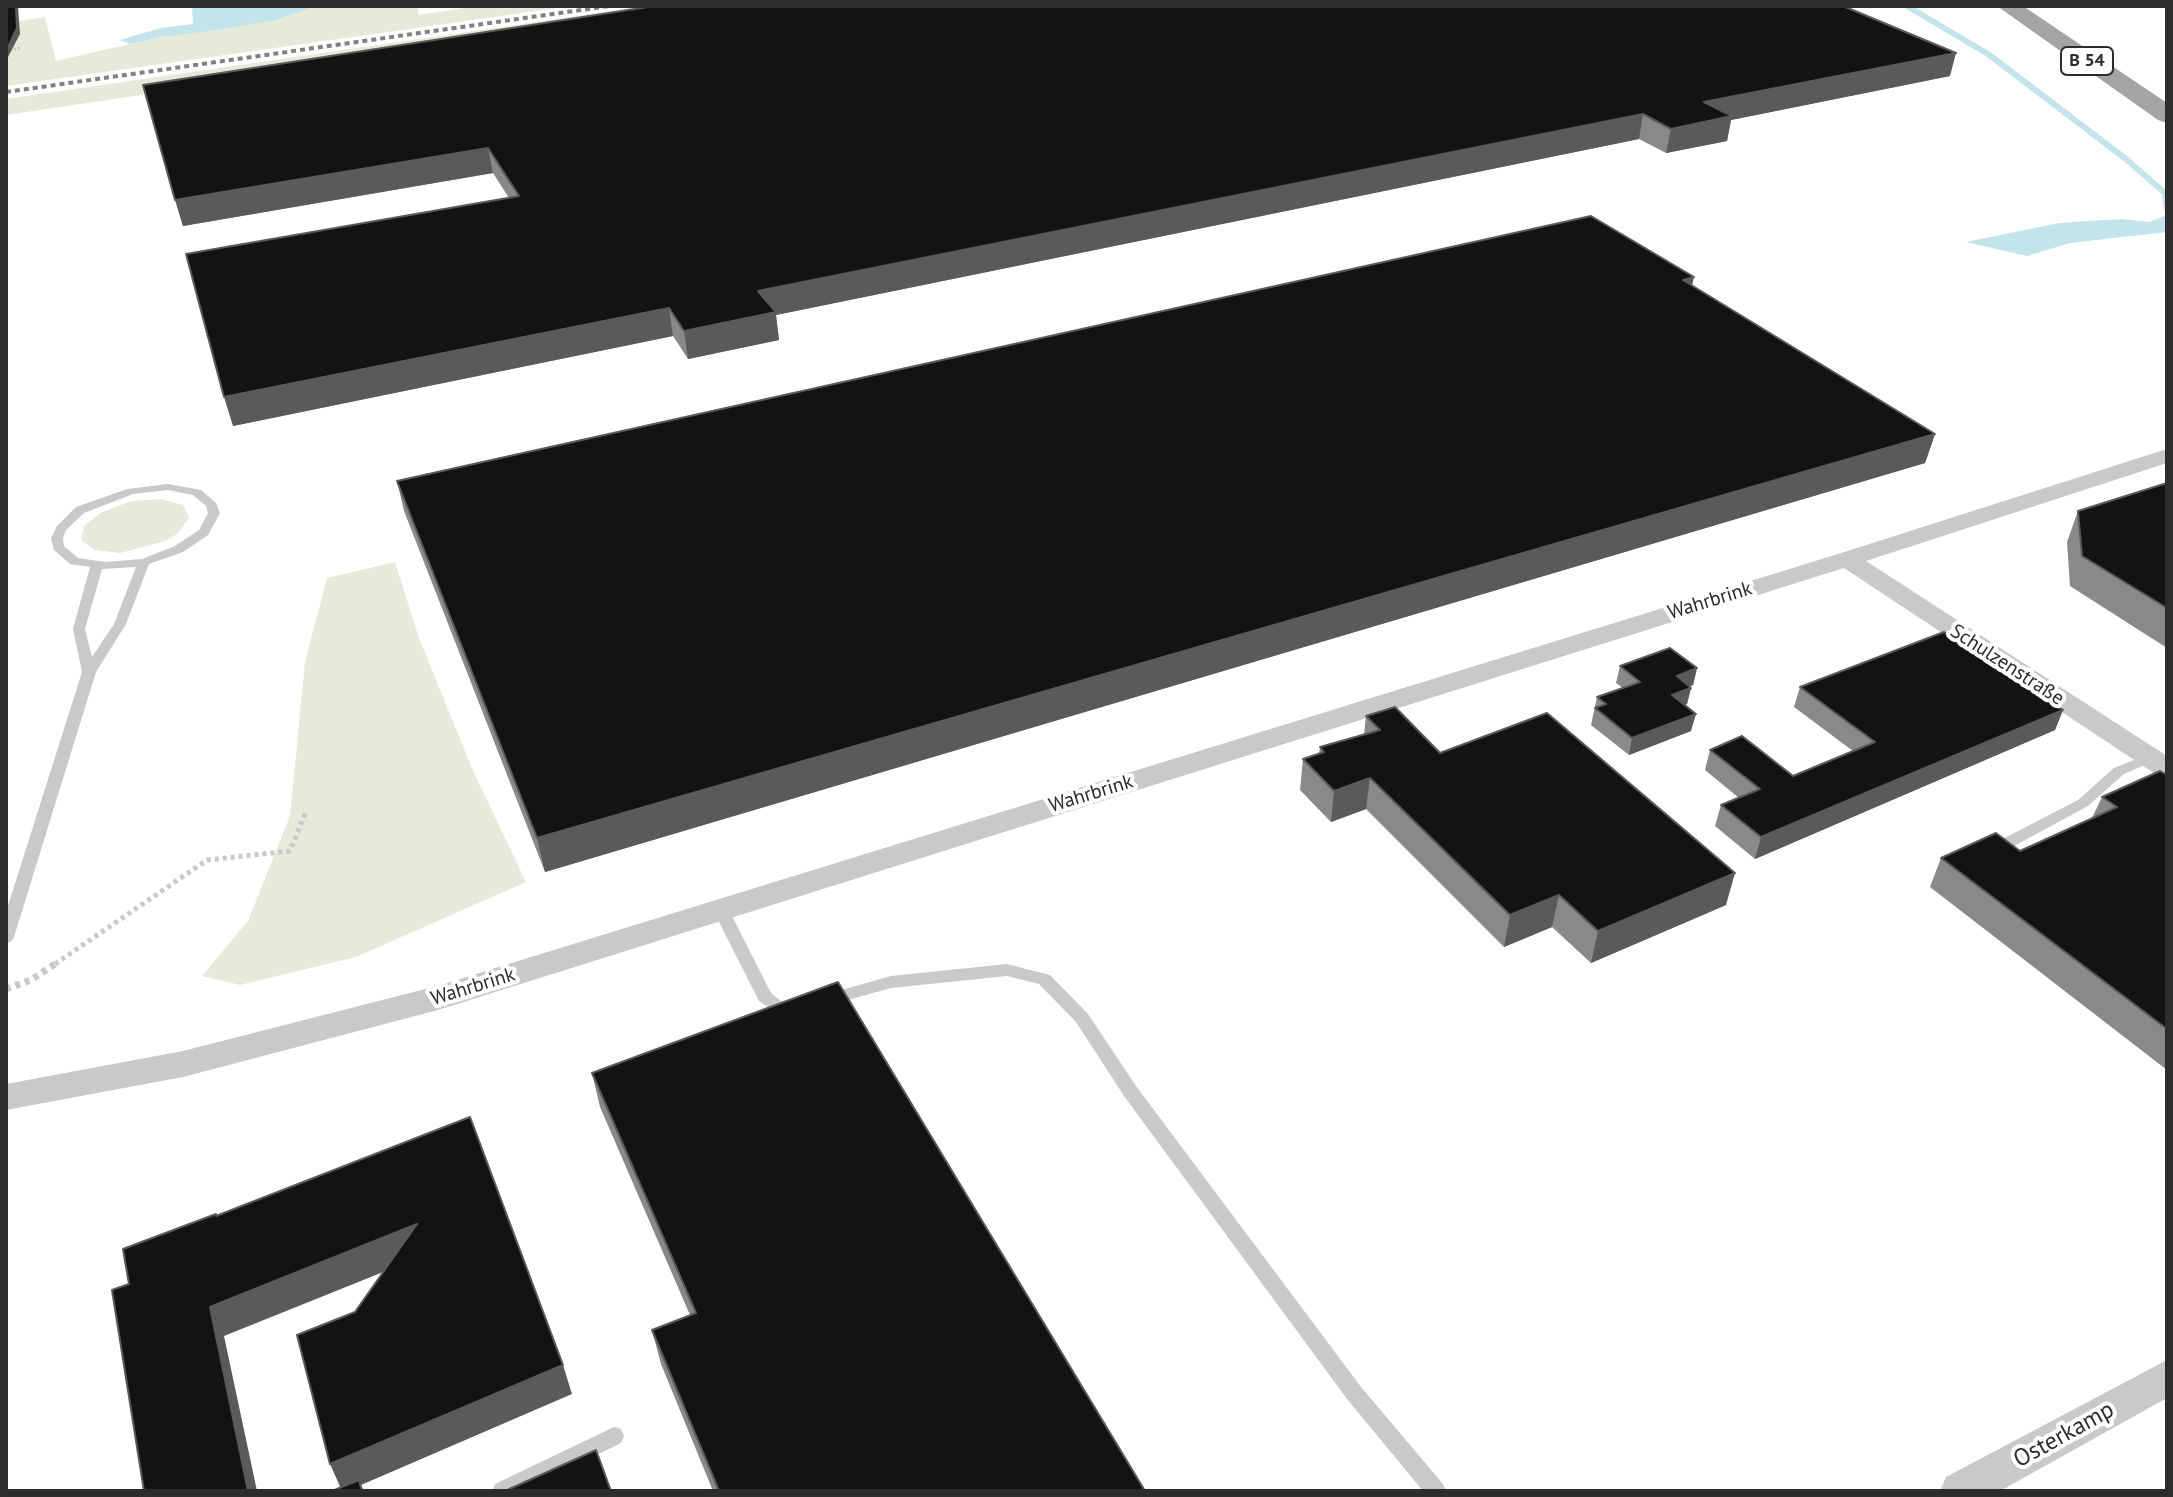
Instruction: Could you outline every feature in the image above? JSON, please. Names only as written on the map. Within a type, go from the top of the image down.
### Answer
[{"type":"main road","name":"B 54","points":[[2008,6],[2167,115]]},
{"type":"street","name":"Wahrbrink","points":[[6,1097],[183,1064],[438,998],[1847,559],[2167,456]]},
{"type":"street","name":"Schulzenstraße","points":[[1847,559],[2158,764]]},
{"type":"street","name":"Osterkamp","points":[[1961,1491],[2167,1378]]},
{"type":"lane","points":[[150,488],[183,489],[207,498],[214,513],[204,532],[179,549],[144,562],[97,565],[74,561],[58,547],[57,538],[61,529],[80,510],[113,496],[150,488]]},
{"type":"lane","points":[[6,937],[89,672],[120,624],[144,562]]},
{"type":"lane","points":[[89,672],[79,629],[97,565]]},
{"type":"lane","points":[[1998,848],[2083,803],[2119,771],[2158,764]]},
{"type":"lane","points":[[721,910],[765,997],[780,1009],[812,1004],[891,982],[1007,970],[1044,979],[1082,1018],[1130,1091],[1354,1393],[1436,1491]]},
{"type":"lane","points":[[502,1491],[614,1436]]},
{"type":"path","points":[[6,50],[21,48]]},
{"type":"path","points":[[6,989],[31,980],[207,860],[290,851],[306,812]]},
{"type":"green space","points":[[318,6],[418,6],[418,15],[479,6],[572,6],[6,86],[6,23],[45,17],[56,61],[160,37],[276,20]]},
{"type":"green space","points":[[645,6],[743,6],[6,115],[6,99]]},
{"type":"green space","points":[[161,499],[183,505],[189,518],[177,534],[165,541],[120,553],[95,550],[81,540],[84,526],[102,512],[131,501]]},
{"type":"green space","points":[[395,562],[419,638],[474,773],[526,882],[356,957],[240,985],[202,976],[248,921],[290,816],[305,662],[327,578]]},
{"type":"water","points":[[192,6],[318,6],[276,20],[225,29],[130,44],[119,40],[161,28],[193,24]]},
{"type":"water","points":[[2167,215],[2167,232],[2070,243],[2027,256],[1966,242],[2059,223],[2121,219],[2149,222]]},
{"type":"building","points":[[6,6],[16,6],[17,28],[6,51]]},
{"type":"building","points":[[654,6],[1843,6],[1956,53],[1704,102],[1732,116],[1671,129],[1643,114],[758,291],[776,312],[684,331],[669,308],[224,397],[186,254],[519,196],[488,148],[175,200],[143,85]]},
{"type":"building","points":[[1591,216],[1694,277],[1683,280],[1935,434],[537,838],[397,481]]},
{"type":"building","points":[[2167,483],[2167,608],[2082,556],[2078,511]]},
{"type":"building","points":[[1944,632],[2063,710],[1761,837],[1721,805],[1760,789],[1710,750],[1742,736],[1793,776],[1875,742],[1800,687]]},
{"type":"building","points":[[1670,648],[1697,668],[1677,676],[1691,688],[1672,695],[1696,714],[1632,738],[1595,708],[1606,704],[1597,697],[1640,682],[1620,666]]},
{"type":"building","points":[[1395,707],[1440,753],[1547,713],[1735,873],[1598,931],[1559,895],[1510,915],[1370,778],[1334,791],[1303,759],[1324,752],[1320,747],[1380,730],[1366,716]]},
{"type":"building","points":[[2160,771],[2167,775],[2167,1029],[1941,858],[1996,833],[2020,851],[2117,807],[2102,797]]},
{"type":"building","points":[[838,982],[1145,1491],[719,1491],[652,1330],[696,1313],[592,1073]]},
{"type":"building","points":[[470,1117],[563,1365],[330,1464],[297,1335],[355,1312],[417,1224],[210,1307],[248,1491],[144,1491],[112,1290],[129,1284],[123,1249]]},
{"type":"building","points":[[596,1450],[611,1491],[505,1491]]},
{"type":"building","points":[[359,1480],[362,1491],[332,1491]]},
{"type":"waterway","points":[[1907,6],[1988,54],[2126,159],[2165,193],[2167,209]]},
{"type":"railway","points":[[6,92],[609,6]]}]
